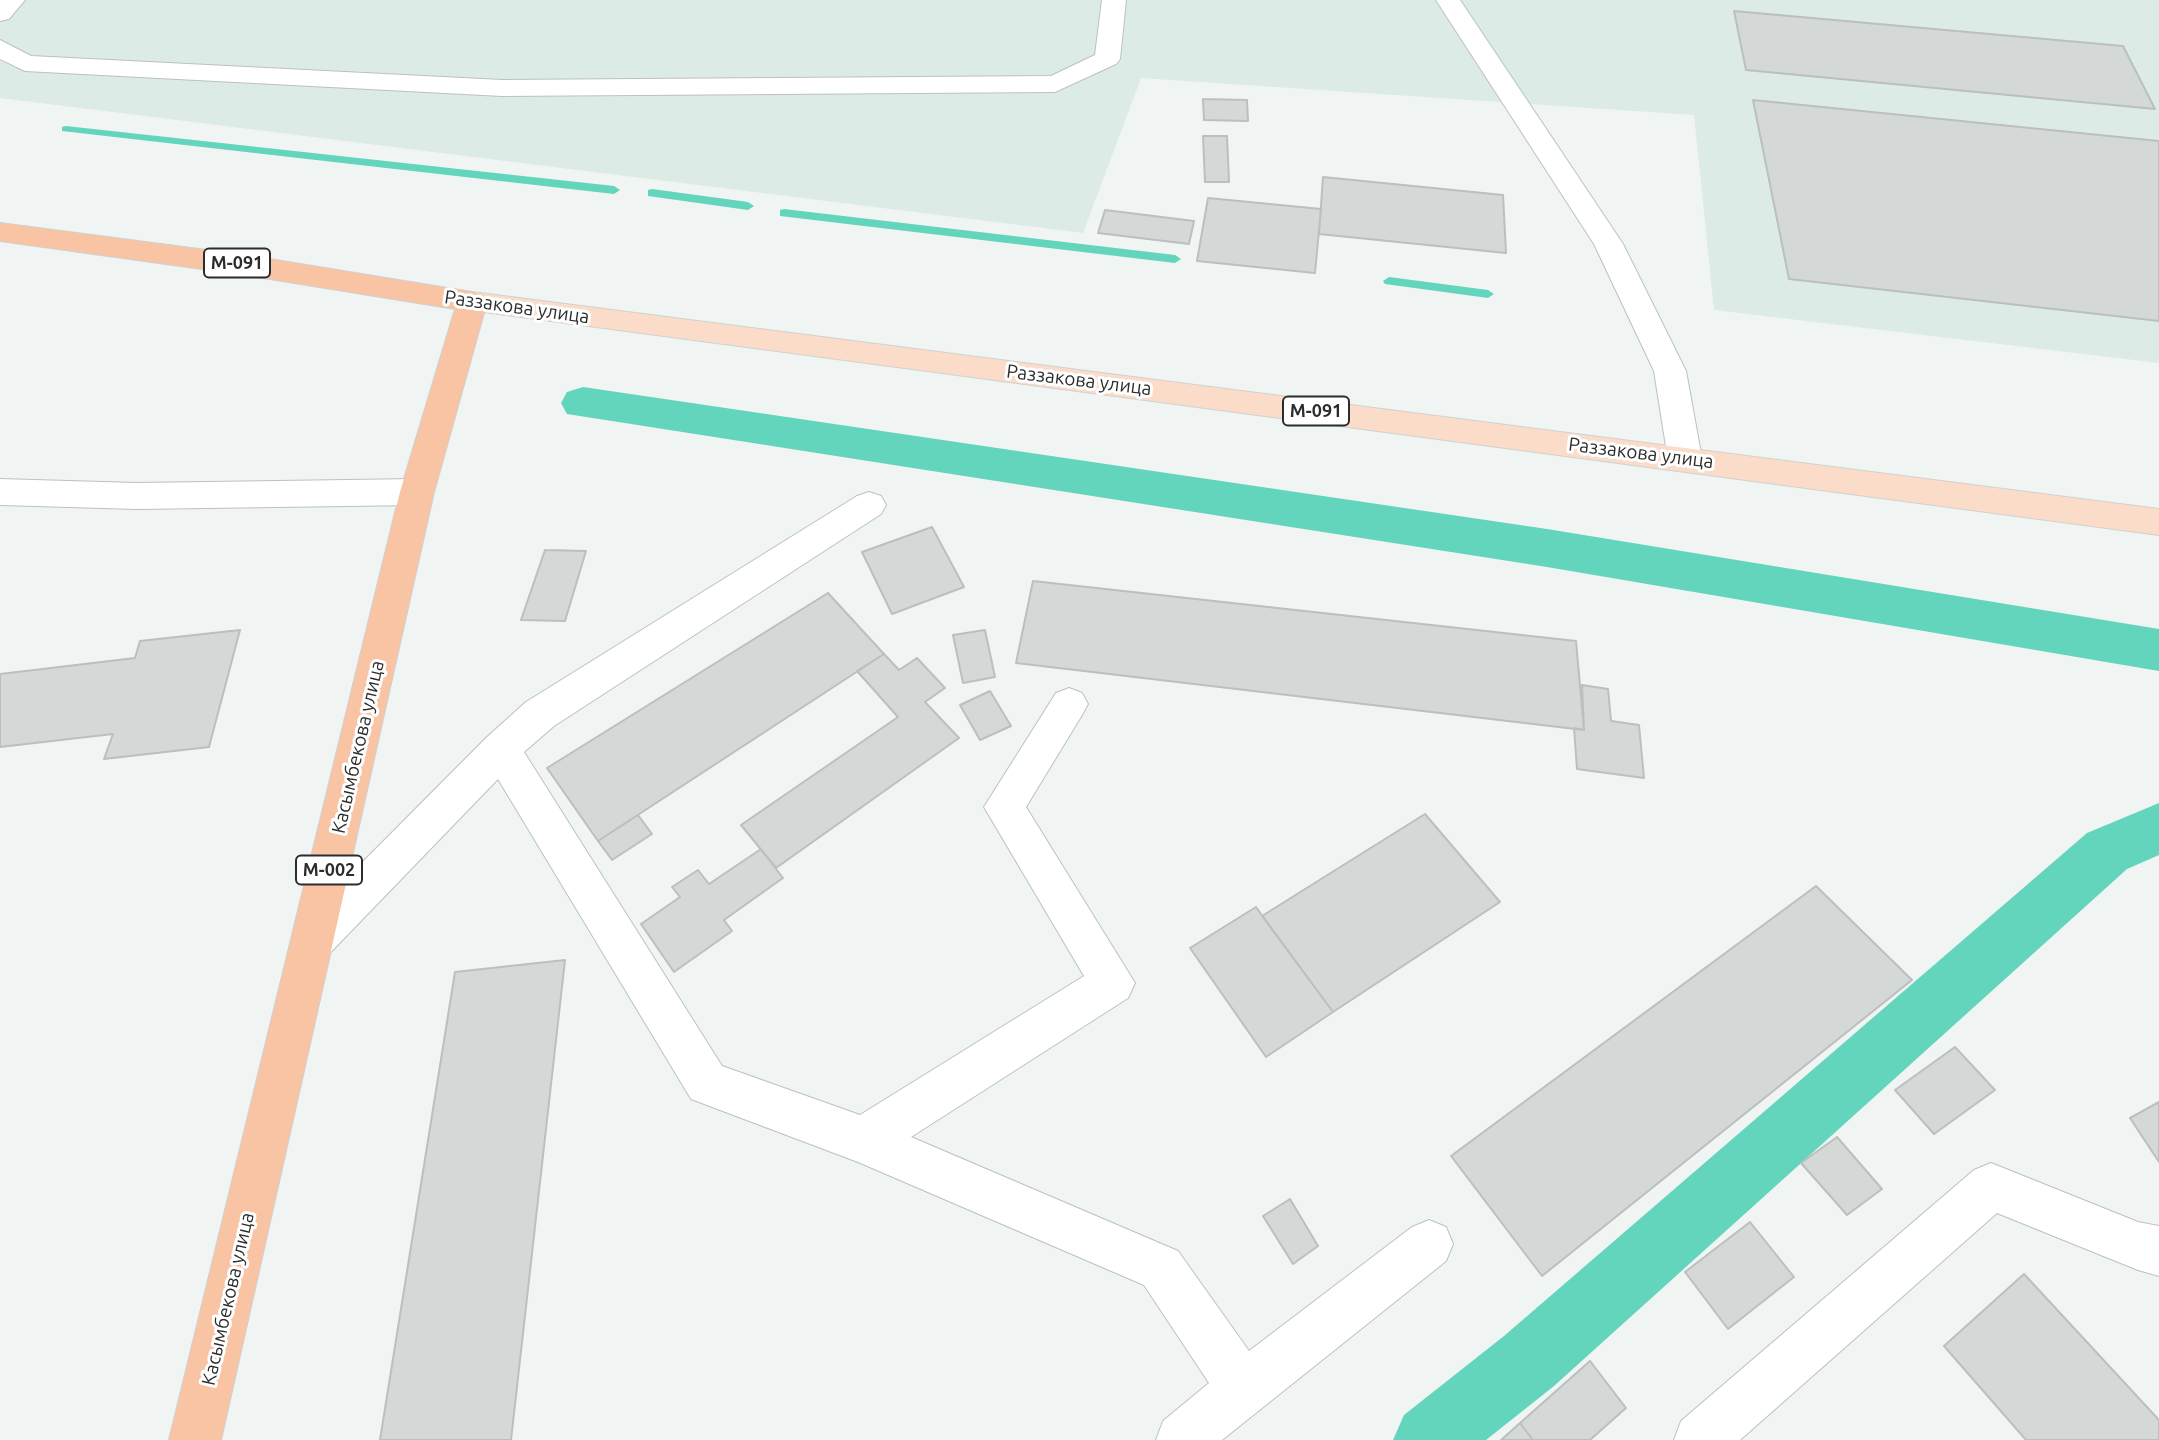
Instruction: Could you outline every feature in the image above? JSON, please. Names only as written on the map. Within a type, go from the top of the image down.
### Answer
[{"type":"highway","name":"Раззакова улица","points":[[0,232],[245,265],[472,302]]},
{"type":"highway","name":"Касымбекова улица","points":[[195,1440],[417,492],[472,302]]},
{"type":"main road","name":"Раззакова улица","points":[[472,302],[2159,522]]},
{"type":"street","points":[[0,14],[13,0]]},
{"type":"street","points":[[0,48],[25,63],[502,88],[1055,84],[1107,59],[1114,0]]},
{"type":"street","points":[[1448,0],[1608,244],[1670,371],[1685,459]]},
{"type":"street","points":[[0,492],[137,496],[417,492]]},
{"type":"street","points":[[312,942],[501,749],[540,714],[869,505]]},
{"type":"street","points":[[863,1140],[1113,983],[1004,807],[1069,704]]},
{"type":"street","points":[[501,749],[707,1083],[863,1140],[1161,1268],[1243,1388]]},
{"type":"street","points":[[1700,1440],[1991,1188],[2138,1246],[2159,1251]]},
{"type":"street","points":[[1182,1440],[1243,1388],[1429,1244]]},
{"type":"shaded area","points":[[0,0],[2159,0],[2159,363],[1714,310],[1694,115],[1141,78],[1083,233],[0,98]]},
{"type":"building","points":[[1734,11],[2123,46],[2155,109],[1746,70]]},
{"type":"building","points":[[1203,99],[1247,100],[1248,121],[1204,120]]},
{"type":"building","points":[[1753,100],[2159,141],[2159,321],[1789,279]]},
{"type":"building","points":[[1203,136],[1227,136],[1229,182],[1205,182]]},
{"type":"building","points":[[1323,177],[1503,195],[1506,253],[1319,234]]},
{"type":"building","points":[[1208,198],[1321,209],[1315,273],[1197,261]]},
{"type":"building","points":[[1105,210],[1194,221],[1189,244],[1098,233]]},
{"type":"building","points":[[932,527],[964,587],[892,614],[862,552]]},
{"type":"building","points":[[545,550],[586,551],[565,621],[521,620]]},
{"type":"building","points":[[1033,581],[1576,641],[1584,730],[1016,663]]},
{"type":"building","points":[[828,593],[884,654],[598,841],[547,768]]},
{"type":"building","points":[[240,630],[209,747],[104,759],[113,734],[0,747],[0,674],[135,658],[140,641]]},
{"type":"building","points":[[985,630],[995,677],[963,683],[953,635]]},
{"type":"building","points":[[884,654],[899,670],[917,658],[945,688],[925,702],[959,738],[776,868],[741,825],[898,717],[857,671]]},
{"type":"building","points":[[1582,685],[1608,689],[1611,721],[1639,725],[1644,778],[1577,769],[1574,728],[1584,730]]},
{"type":"building","points":[[990,691],[1011,726],[980,740],[960,705]]},
{"type":"building","points":[[1425,814],[1500,902],[1333,1012],[1262,916]]},
{"type":"building","points":[[638,815],[652,834],[612,860],[598,841]]},
{"type":"building","points":[[761,849],[783,878],[724,920],[732,931],[674,972],[641,924],[680,897],[672,887],[698,870],[709,884]]},
{"type":"building","points":[[1816,886],[1912,980],[1542,1276],[1451,1156]]},
{"type":"building","points":[[1256,907],[1333,1012],[1266,1057],[1190,948]]},
{"type":"building","points":[[565,960],[511,1440],[380,1440],[455,972]]},
{"type":"building","points":[[1955,1047],[1995,1090],[1934,1134],[1895,1090]]},
{"type":"building","points":[[2159,1102],[2159,1162],[2130,1118]]},
{"type":"building","points":[[1837,1137],[1882,1189],[1847,1215],[1801,1163]]},
{"type":"building","points":[[1290,1199],[1318,1246],[1293,1264],[1263,1216]]},
{"type":"building","points":[[1750,1222],[1794,1277],[1728,1329],[1685,1272]]},
{"type":"building","points":[[2024,1274],[2159,1420],[2159,1440],[2026,1440],[1944,1346]]},
{"type":"building","points":[[1590,1361],[1626,1408],[1590,1440],[1533,1440],[1520,1423]]},
{"type":"building","points":[[1520,1423],[1533,1440],[1501,1440]]},
{"type":"waterway","points":[[66,129],[614,190]]},
{"type":"waterway","points":[[652,193],[748,206]]},
{"type":"waterway","points":[[784,213],[1175,259]]},
{"type":"waterway","points":[[1389,281],[1488,294]]},
{"type":"waterway","points":[[583,403],[1547,548],[2159,650]]},
{"type":"waterway","points":[[1429,1440],[1529,1361],[2107,851],[2159,828]]}]
